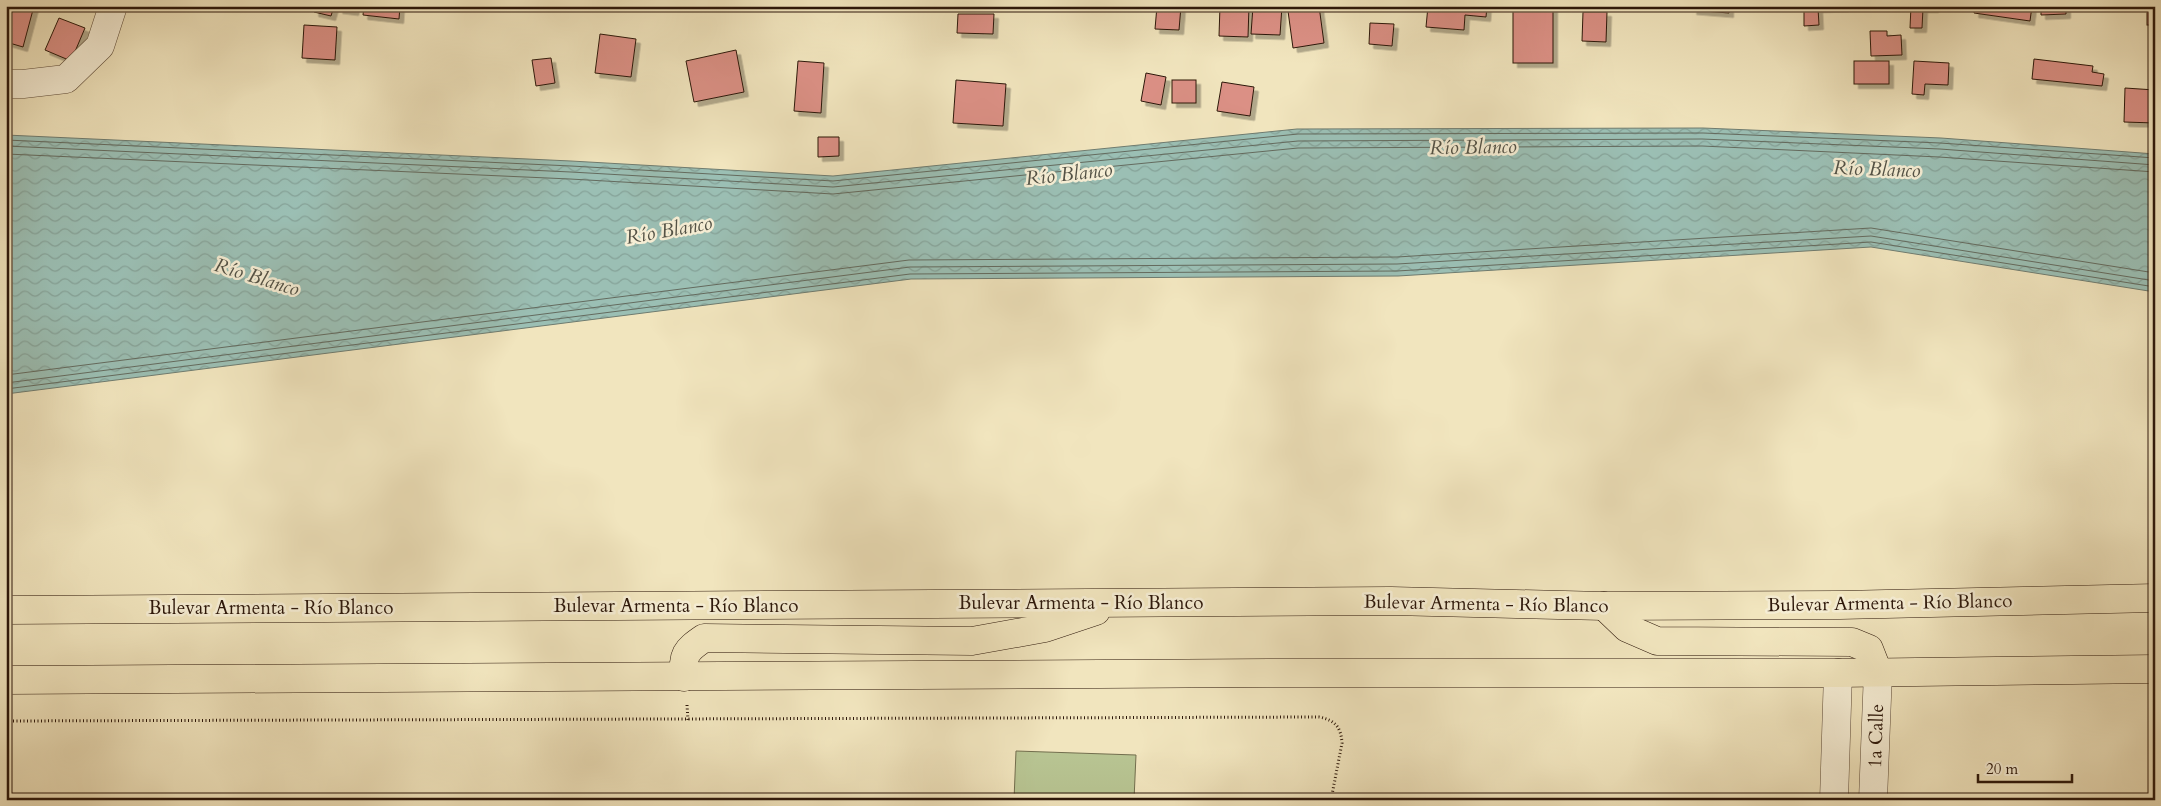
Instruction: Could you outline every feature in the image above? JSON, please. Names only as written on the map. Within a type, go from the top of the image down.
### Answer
[{"type":"main road","name":"Bulevar Armenta - Río Blanco","points":[[6,610],[1391,601],[1604,606],[1840,605],[2155,598]]},
{"type":"main road","points":[[684,677],[683,659],[692,646],[704,638],[972,641],[1045,628],[1122,603]]},
{"type":"main road","points":[[1604,606],[1627,628],[1656,641],[1852,642],[1868,649],[1878,672]]},
{"type":"main road","points":[[6,680],[1270,673],[1838,673],[2155,669]]},
{"type":"street","points":[[6,84],[66,79],[100,46],[114,6]]},
{"type":"street","name":"1a Calle","points":[[1873,800],[1878,672]]},
{"type":"street","points":[[1834,800],[1838,673]]},
{"type":"path","points":[[6,721],[1319,717],[1330,719],[1338,725],[1341,734],[1342,743],[1331,800]]},
{"type":"green space","points":[[1016,751],[1136,755],[1134,800],[1014,800]]},
{"type":"water","name":"Río Blanco","points":[[1703,128],[1941,138],[2155,154],[2155,292],[1871,247],[1398,276],[911,279],[6,394],[6,135],[571,161],[833,176],[1297,129]]},
{"type":"building","points":[[8,6],[34,6],[23,47],[6,42],[6,14]]},
{"type":"building","points":[[315,6],[334,6],[331,16],[314,12]]},
{"type":"building","points":[[339,6],[355,6],[354,11],[338,9]]},
{"type":"building","points":[[364,6],[400,6],[399,19],[363,15]]},
{"type":"building","points":[[1157,6],[1181,6],[1179,30],[1155,29]]},
{"type":"building","points":[[1220,6],[1249,6],[1248,37],[1219,36]]},
{"type":"building","points":[[1253,6],[1282,6],[1280,35],[1251,34]]},
{"type":"building","points":[[1319,6],[1324,43],[1293,48],[1288,11]]},
{"type":"building","points":[[1428,6],[1487,6],[1486,17],[1465,15],[1464,30],[1426,27]]},
{"type":"building","points":[[1513,6],[1553,6],[1553,63],[1513,63]]},
{"type":"building","points":[[1693,6],[1729,6],[1729,13],[1692,10]]},
{"type":"building","points":[[1804,6],[1844,7],[1818,8],[1819,25],[1804,26]]},
{"type":"building","points":[[1911,6],[1934,6],[1934,8],[1923,8],[1922,28],[1910,28]]},
{"type":"building","points":[[1975,6],[2032,6],[2030,21],[1974,13]]},
{"type":"building","points":[[2041,6],[2066,6],[2066,14],[2041,15]]},
{"type":"building","points":[[2147,6],[2155,6],[2155,25],[2147,25]]},
{"type":"building","points":[[1583,12],[1607,12],[1606,42],[1582,41]]},
{"type":"building","points":[[958,14],[994,14],[993,34],[957,33]]},
{"type":"building","points":[[59,18],[85,28],[71,61],[45,50]]},
{"type":"building","points":[[1370,23],[1394,24],[1392,46],[1369,44]]},
{"type":"building","points":[[304,25],[337,27],[335,60],[302,58]]},
{"type":"building","points":[[1870,31],[1887,31],[1887,36],[1901,35],[1902,55],[1871,56]]},
{"type":"building","points":[[600,34],[636,39],[631,77],[595,73]]},
{"type":"building","points":[[736,50],[744,92],[694,102],[686,61]]},
{"type":"building","points":[[551,58],[555,83],[536,86],[532,60]]},
{"type":"building","points":[[2034,59],[2093,66],[2092,72],[2104,74],[2102,86],[2032,79]]},
{"type":"building","points":[[798,61],[824,63],[821,113],[794,111]]},
{"type":"building","points":[[1854,61],[1889,61],[1889,84],[1854,84]]},
{"type":"building","points":[[1914,61],[1949,63],[1948,85],[1925,84],[1924,95],[1912,94]]},
{"type":"building","points":[[1146,73],[1166,77],[1161,105],[1141,101]]},
{"type":"building","points":[[956,80],[1006,84],[1003,126],[953,123]]},
{"type":"building","points":[[1172,80],[1196,80],[1196,103],[1172,103]]},
{"type":"building","points":[[1222,82],[1254,87],[1250,116],[1217,111]]},
{"type":"building","points":[[2125,88],[2155,90],[2155,123],[2124,122]]},
{"type":"building","points":[[818,137],[839,137],[839,156],[818,157]]}]
